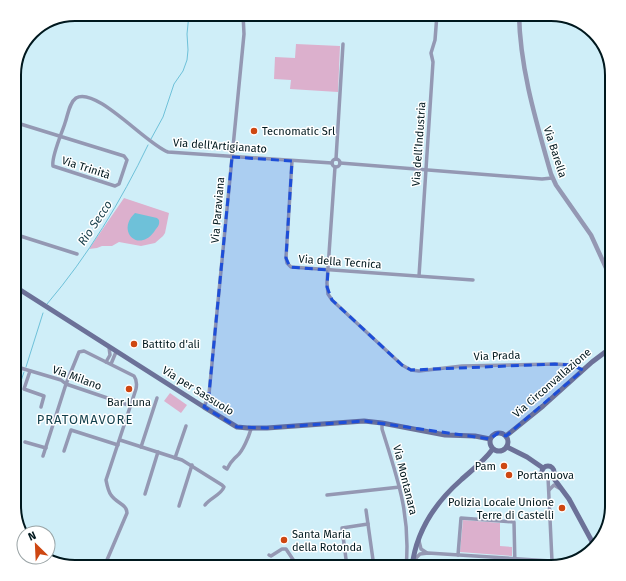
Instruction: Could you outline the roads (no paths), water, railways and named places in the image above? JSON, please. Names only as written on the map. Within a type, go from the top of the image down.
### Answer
[{"type":"main road","name":"Via per Sassuolo","points":[[21,291],[237,427],[251,428],[364,421],[445,435],[475,436],[490,439]]},
{"type":"main road","name":"Via Circonvallazione","points":[[506,436],[605,353]]},
{"type":"main road","points":[[498,433],[506,436],[508,442],[507,447],[500,452],[492,450],[489,444],[493,435],[498,433]]},
{"type":"main road","points":[[507,447],[543,468],[547,466],[551,467],[553,472],[550,477]]},
{"type":"main road","points":[[413,560],[419,537],[430,516],[444,496],[492,450]]},
{"type":"main road","points":[[543,468],[542,474],[550,477],[567,496],[592,541]]},
{"type":"street","name":"Via Paraviana","points":[[204,407],[209,394],[244,34],[243,21]]},
{"type":"street","name":"Via dell’Industria","points":[[419,276],[434,62],[431,53],[435,40],[436,21]]},
{"type":"street","name":"Via Barella","points":[[520,21],[521,43],[529,95],[552,178],[592,235],[605,265]]},
{"type":"street","points":[[328,270],[335,167],[332,163],[333,160],[336,159],[343,44]]},
{"type":"street","name":"Via dell'Artigianato","points":[[77,98],[85,96],[107,106],[152,143],[163,150],[182,154],[332,163]]},
{"type":"street","name":"Via Trinità","points":[[21,124],[61,137],[125,157],[126,160],[118,185],[112,186],[53,166],[52,162],[61,137],[70,106],[77,98]]},
{"type":"street","points":[[336,159],[339,160],[340,163],[552,178]]},
{"type":"street","name":"Via della Tecnica","points":[[292,161],[286,261],[289,266],[294,268],[473,280]]},
{"type":"street","points":[[335,167],[340,163]]},
{"type":"street","points":[[21,236],[77,254]]},
{"type":"street","name":"Via Prada","points":[[328,270],[327,290],[332,300],[402,365],[411,370],[419,371],[462,366],[555,364],[572,365],[583,370]]},
{"type":"street","points":[[43,456],[66,384],[80,351],[84,351],[111,364],[136,378],[137,386],[106,480],[110,495],[116,501],[125,506],[127,514],[107,560]]},
{"type":"street","points":[[111,364],[115,351]]},
{"type":"street","points":[[106,362],[112,357],[115,351]]},
{"type":"street","name":"Via Milano","points":[[21,368],[61,380],[66,384],[131,406]]},
{"type":"street","points":[[30,371],[24,389],[44,396],[41,407]]},
{"type":"street","points":[[141,447],[157,398]]},
{"type":"street","name":"Via Montanara","points":[[382,423],[382,429],[404,505],[407,529],[406,560]]},
{"type":"street","points":[[175,458],[186,426]]},
{"type":"street","points":[[224,467],[227,468],[233,458],[237,456],[249,435],[251,428]]},
{"type":"street","points":[[64,451],[71,430],[118,445]]},
{"type":"street","points":[[120,440],[175,458],[192,466],[224,487],[223,491],[206,505]]},
{"type":"street","points":[[25,442],[46,448]]},
{"type":"street","points":[[145,494],[158,452]]},
{"type":"street","points":[[179,506],[192,466]]},
{"type":"street","points":[[550,477],[549,490],[552,560]]},
{"type":"street","points":[[549,490],[552,486],[555,486],[567,496]]},
{"type":"street","points":[[327,495],[400,487]]},
{"type":"street","points":[[366,510],[373,560]]},
{"type":"street","points":[[458,555],[460,518],[514,522],[515,558]]},
{"type":"street","points":[[346,560],[342,528],[368,524]]},
{"type":"street","points":[[419,537],[421,549],[428,553]]},
{"type":"street","points":[[268,555],[271,556],[286,549],[293,560]]},
{"type":"street","points":[[415,560],[417,556],[428,553],[540,560]]},
{"type":"water","points":[[135,213],[157,218],[159,220],[159,225],[148,238],[136,240],[131,237],[128,232],[130,220]]},
{"type":"waterway","name":"Rio Secco","points":[[151,139],[163,117],[174,84],[183,71],[187,60],[188,21]]},
{"type":"waterway","name":"Rio Secco","points":[[47,304],[62,286],[103,228],[127,187],[148,145]]},
{"type":"waterway","name":"Rio Secco","points":[[26,367],[43,313]]},
{"type":"waterway","name":"Rio Secco","points":[[21,381],[24,372]]},
{"type":"place","name":"Tecnomatic Srl","points":[[254,131]]},
{"type":"place","name":"Battito d'ali","points":[[134,344]]},
{"type":"place","name":"Bar Luna","points":[[129,389]]},
{"type":"place","name":"Pam","points":[[504,466]]},
{"type":"place","name":"Portanuova","points":[[509,475]]},
{"type":"place","name":"Polizia Locale Unione Terre di Castelli","points":[[562,508]]},
{"type":"place","name":"Santa Maria della Rotonda","points":[[284,540]]},
{"type":"district","name":"PRATOMAVORE","points":[[85,419]]}]
